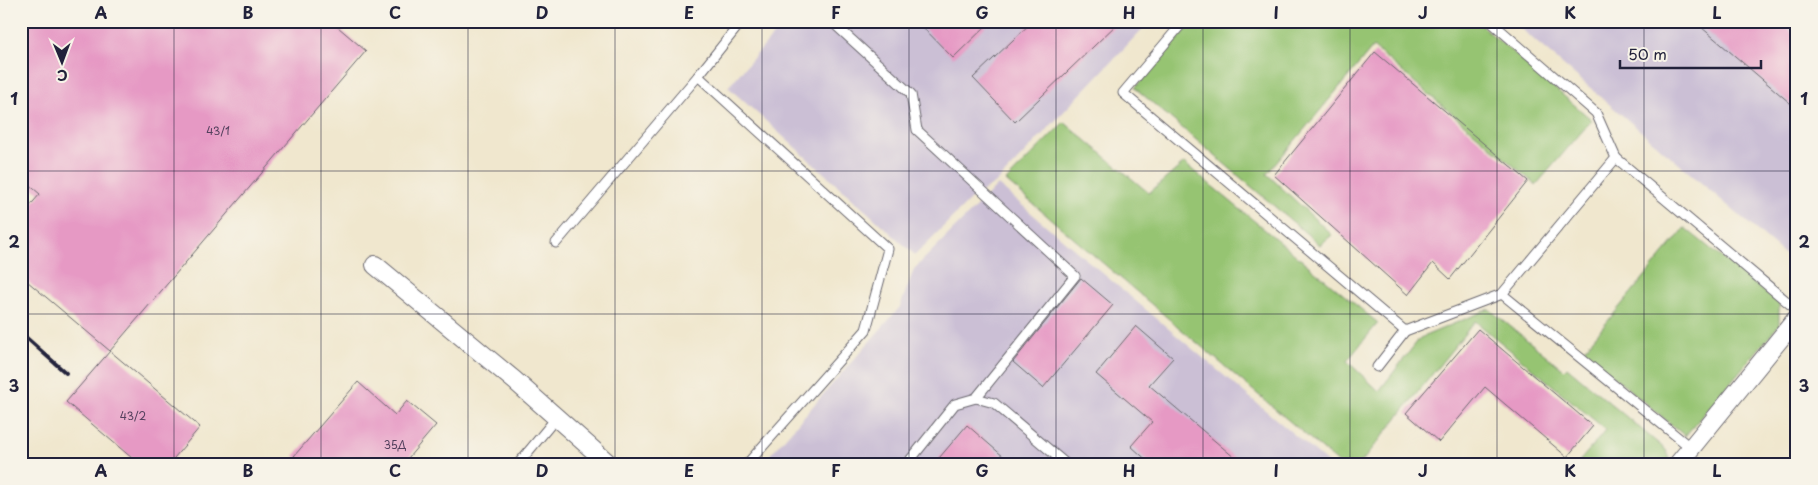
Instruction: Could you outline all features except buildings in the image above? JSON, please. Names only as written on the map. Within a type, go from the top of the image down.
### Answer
[{"type":"street","points":[[375,264],[557,417],[609,464]]},
{"type":"street","points":[[1678,464],[1797,318]]},
{"type":"lane","points":[[556,243],[698,76],[742,21]]},
{"type":"lane","points":[[831,21],[911,94],[917,130],[1075,276],[976,398]]},
{"type":"lane","points":[[1184,21],[1122,93],[1405,331]]},
{"type":"lane","points":[[1490,21],[1596,113],[1616,158],[1797,310]]},
{"type":"lane","points":[[698,76],[888,249],[866,330],[747,464]]},
{"type":"lane","points":[[1377,367],[1405,331],[1502,294],[1616,158]]},
{"type":"lane","points":[[1502,294],[1691,448]]},
{"type":"lane","points":[[907,464],[955,404],[976,398],[994,403],[1066,464]]},
{"type":"lane","points":[[518,464],[557,417]]},
{"type":"shaded area","points":[[786,21],[1150,21],[996,183],[972,198],[915,255],[728,87]]},
{"type":"shaded area","points":[[1512,21],[1797,21],[1797,249],[1789,258]]},
{"type":"shaded area","points":[[998,185],[1329,464],[762,464],[900,307],[914,269]]},
{"type":"green space","points":[[1194,21],[1476,21],[1592,120],[1536,185],[1373,47],[1267,174],[1332,235],[1320,245],[1135,88]]},
{"type":"green space","points":[[1064,122],[1149,193],[1184,163],[1378,323],[1347,361],[1379,391],[1420,338],[1489,309],[1564,370],[1567,367],[1666,450],[1669,463],[1577,464],[1606,430],[1475,321],[1360,464],[1340,464],[1006,181]]},
{"type":"green space","points":[[1685,228],[1779,304],[1779,325],[1685,436],[1583,351]]},
{"type":"railway","points":[[21,333],[66,373]]}]
